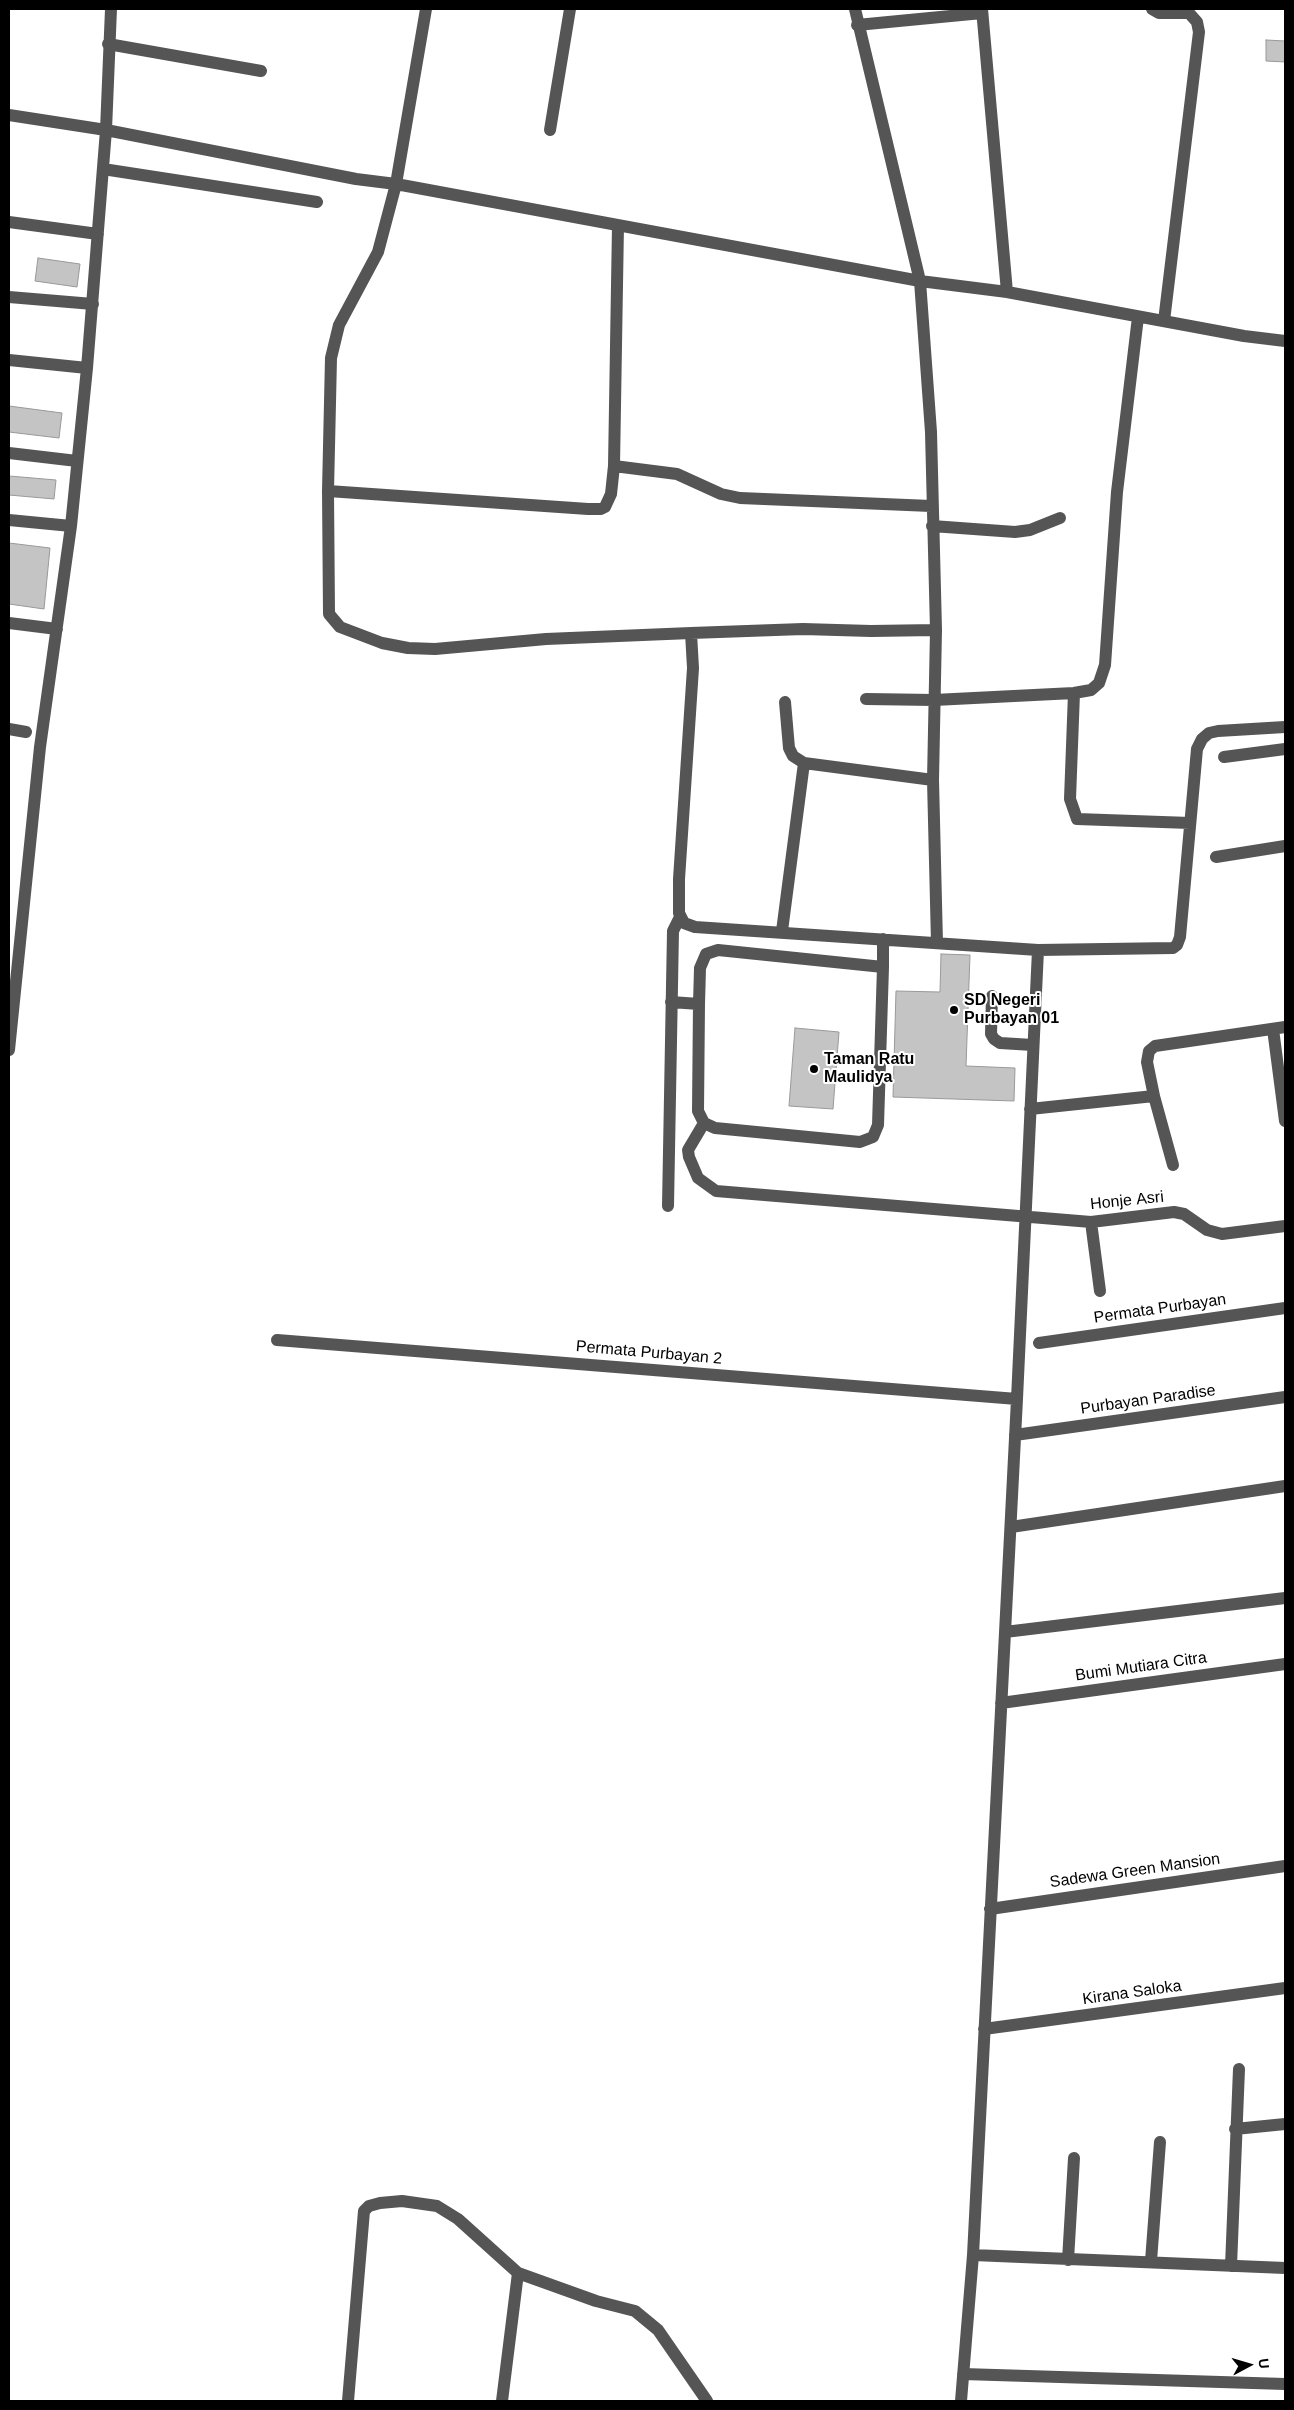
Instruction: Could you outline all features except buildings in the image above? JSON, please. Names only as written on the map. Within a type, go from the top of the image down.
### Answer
[{"type":"street","points":[[9,1050],[40,747],[71,526],[87,368],[106,130],[108,44],[111,9]]},
{"type":"street","points":[[426,9],[393,184],[378,252],[339,325],[331,358],[328,491],[329,614],[340,627],[371,639],[408,648],[435,649],[546,639],[691,633],[803,629],[936,630]]},
{"type":"street","points":[[550,130],[570,9]]},
{"type":"street","points":[[854,9],[920,281],[931,432],[936,630],[933,780],[936,943]]},
{"type":"street","points":[[1152,9],[1159,12],[1189,13],[1197,22],[1199,32],[1164,321]]},
{"type":"street","points":[[857,25],[982,11],[1007,292]]},
{"type":"street","points":[[108,44],[260,71]]},
{"type":"street","points":[[9,114],[106,130],[356,179],[393,184],[920,281],[1007,292],[1244,336],[1285,340]]},
{"type":"street","points":[[103,169],[317,202]]},
{"type":"street","points":[[9,222],[98,234]]},
{"type":"street","points":[[328,491],[601,509],[608,503],[614,466],[618,225]]},
{"type":"street","points":[[9,297],[93,304]]},
{"type":"street","points":[[866,699],[934,700],[1074,692],[1096,687],[1103,675],[1105,665],[1117,492],[1138,317]]},
{"type":"street","points":[[9,360],[87,368]]},
{"type":"street","points":[[9,454],[77,461]]},
{"type":"street","points":[[614,466],[677,474],[720,494],[740,498],[932,506]]},
{"type":"street","points":[[932,526],[1015,532],[1030,530],[1060,518]]},
{"type":"street","points":[[9,520],[71,526]]},
{"type":"street","points":[[9,623],[57,629]]},
{"type":"street","points":[[668,1206],[673,931],[680,917],[679,879],[693,668],[691,633]]},
{"type":"street","points":[[1074,692],[1070,799],[1077,819],[1190,823]]},
{"type":"street","points":[[785,702],[789,748],[793,756],[804,763],[933,780]]},
{"type":"street","points":[[680,917],[684,924],[695,927],[782,931],[1038,950],[1173,948],[1180,941],[1197,749],[1202,740],[1209,734],[1218,731],[1285,727]]},
{"type":"street","points":[[9,730],[26,732]]},
{"type":"street","points":[[1224,757],[1285,749]]},
{"type":"street","points":[[782,931],[804,763]]},
{"type":"street","points":[[1216,857],[1285,846]]},
{"type":"street","points":[[883,939],[883,967],[878,1125],[873,1137],[860,1142],[715,1128],[704,1123],[698,1111],[699,1004],[700,968],[706,954],[712,951],[883,967]]},
{"type":"street","points":[[961,2401],[973,2256],[1038,950]]},
{"type":"street","points":[[992,996],[991,1034],[994,1039],[1000,1043],[1033,1045]]},
{"type":"street","points":[[671,1002],[699,1004]]},
{"type":"street","points":[[1173,1165],[1154,1096],[1147,1062],[1149,1051],[1155,1046],[1279,1028],[1285,1121]]},
{"type":"street","points":[[1030,1109],[1154,1096]]},
{"type":"street","name":"Honje Asri","points":[[704,1123],[688,1150],[689,1157],[698,1178],[716,1191],[1091,1222],[1174,1212],[1184,1214],[1208,1230],[1222,1234],[1285,1226]]},
{"type":"street","points":[[1091,1222],[1100,1291]]},
{"type":"street","name":"Permata Purbayan","points":[[1039,1343],[1285,1308]]},
{"type":"street","name":"Permata Purbayan 2","points":[[277,1340],[1017,1400]]},
{"type":"street","name":"Purbayan Paradise","points":[[1015,1435],[1285,1397]]},
{"type":"street","points":[[1010,1527],[1285,1486]]},
{"type":"street","points":[[1005,1632],[1285,1598]]},
{"type":"street","name":"Bumi Mutiara Citra","points":[[1001,1703],[1285,1664]]},
{"type":"street","name":"Sadewa Green Mansion","points":[[990,1909],[1285,1866]]},
{"type":"street","name":"Kirana Saloka","points":[[984,2029],[1285,1988]]},
{"type":"street","points":[[1231,2266],[1235,2129],[1239,2068]]},
{"type":"street","points":[[1235,2129],[1285,2124]]},
{"type":"street","points":[[1151,2262],[1160,2142]]},
{"type":"street","points":[[1068,2260],[1074,2158]]},
{"type":"street","points":[[348,2401],[361,2269],[362,2219],[364,2212],[369,2206],[402,2200],[437,2206],[458,2219],[518,2273],[596,2301],[635,2311],[658,2330],[707,2401]]},
{"type":"street","points":[[973,2256],[1285,2268]]},
{"type":"street","points":[[502,2401],[518,2273]]},
{"type":"street","points":[[963,2374],[1285,2384]]},
{"type":"place","name":"SD Negeri Purbayan 01","points":[[954,1010]]},
{"type":"place","name":"Taman Ratu Maulidya","points":[[814,1069]]}]
